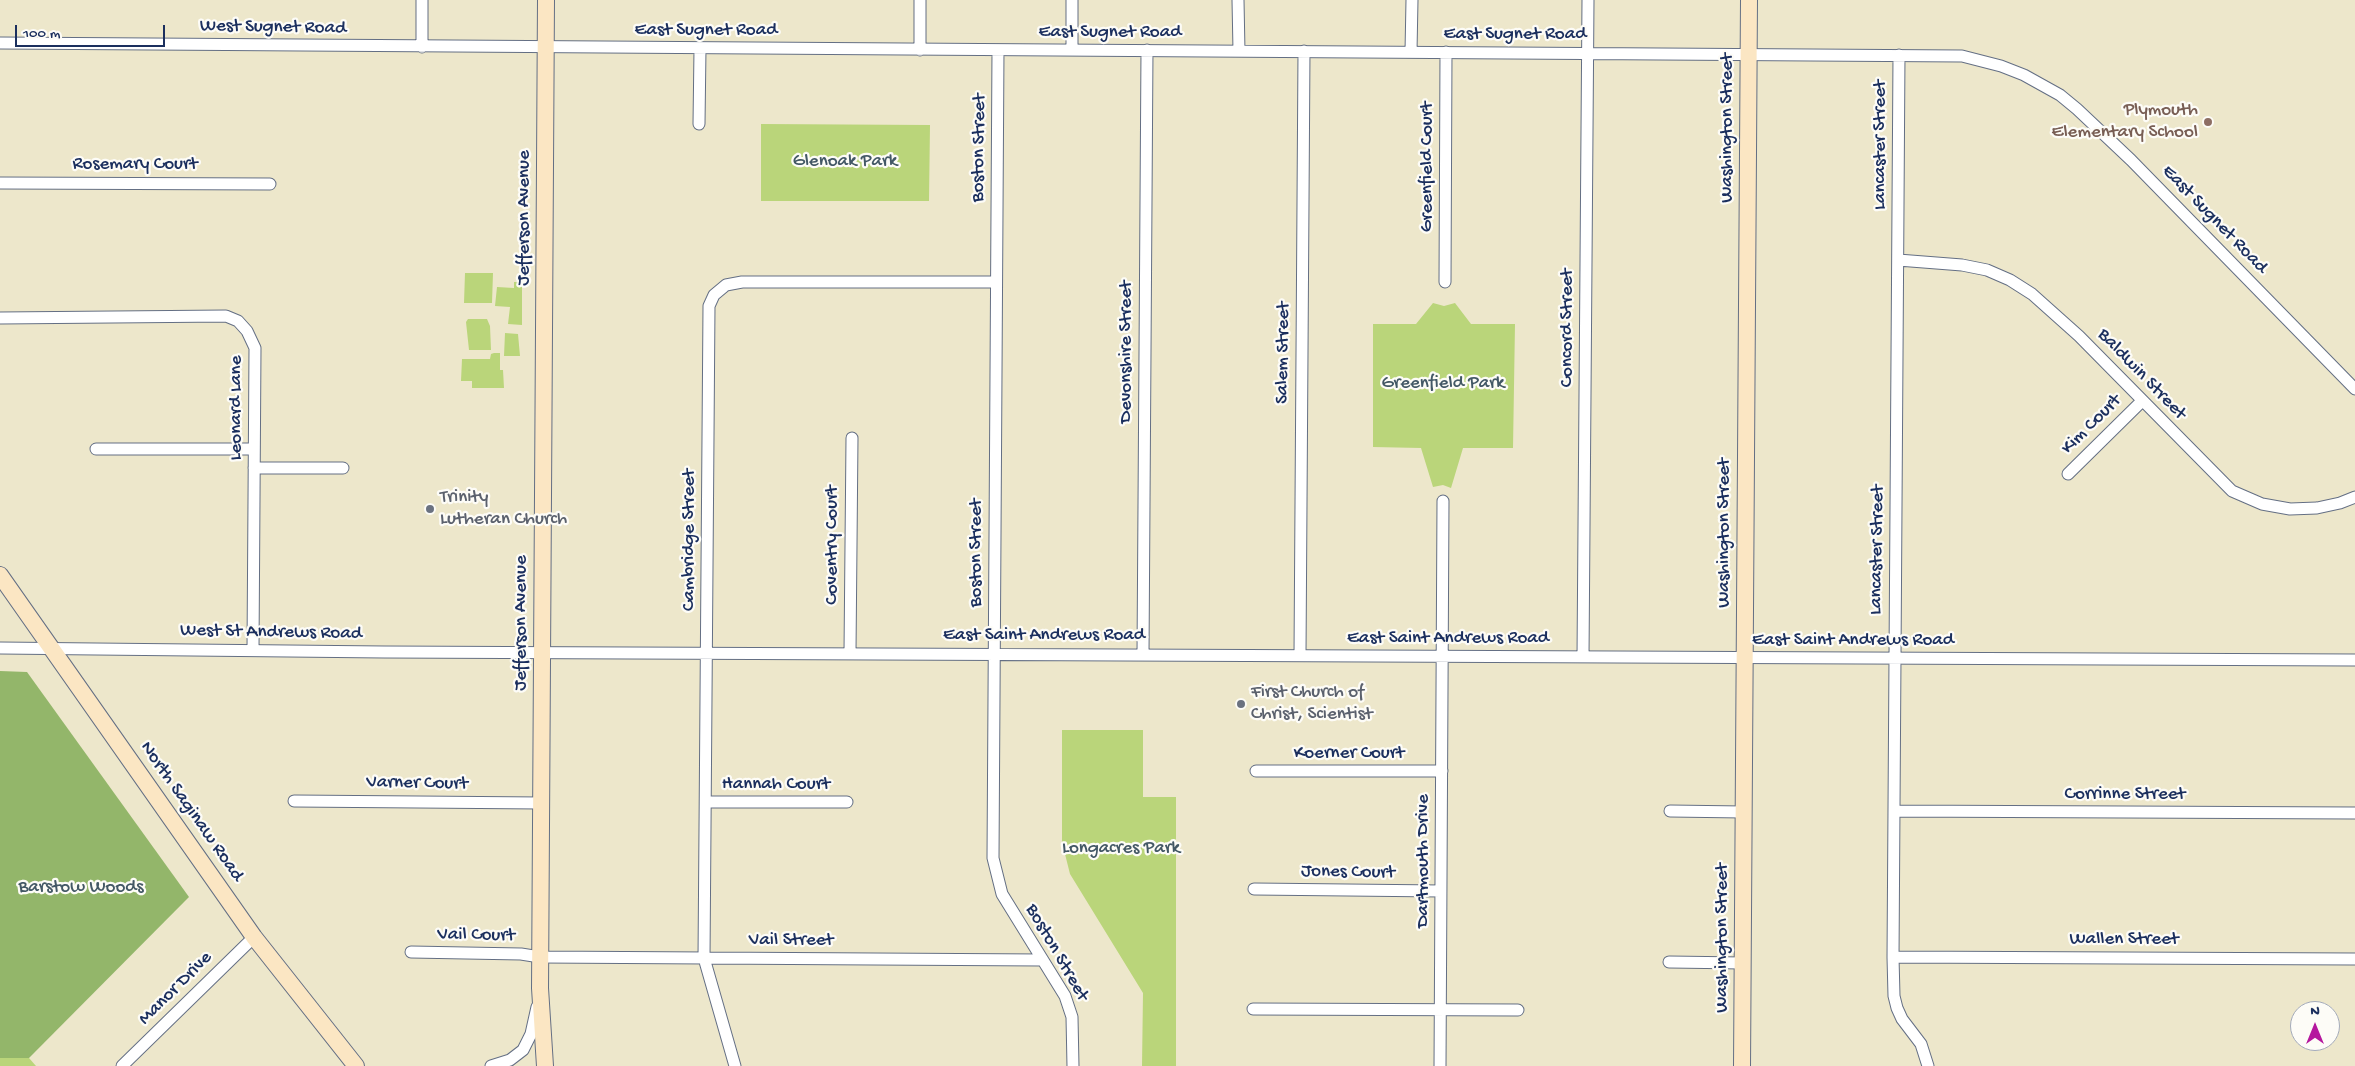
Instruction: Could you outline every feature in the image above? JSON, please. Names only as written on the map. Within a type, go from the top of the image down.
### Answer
[{"type":"street","points":[[422,0],[422,47]]},
{"type":"street","name":"Jefferson Avenue","points":[[545,1066],[540,957],[546,0]]},
{"type":"street","points":[[920,0],[920,50]]},
{"type":"street","points":[[1072,0],[1072,50]]},
{"type":"street","points":[[1238,0],[1238,51]]},
{"type":"street","points":[[1412,0],[1412,52]]},
{"type":"street","name":"Concord Street","points":[[1583,657],[1588,0]]},
{"type":"street","name":"Washington Street","points":[[1742,1066],[1749,0]]},
{"type":"street","name":"West Sugnet Road","points":[[0,43],[546,48]]},
{"type":"street","name":"East Sugnet Road","points":[[546,48],[1588,52],[1962,56],[2024,75],[2060,95],[2131,160],[2355,389]]},
{"type":"street","points":[[699,124],[700,49]]},
{"type":"street","name":"Boston Street","points":[[998,50],[995,282],[993,858],[1002,894],[1065,996],[1072,1017],[1073,1066]]},
{"type":"street","name":"Devonshire Street","points":[[1143,654],[1147,50]]},
{"type":"street","name":"Salem Street","points":[[1300,655],[1304,51]]},
{"type":"street","name":"Greenfield Court","points":[[1445,282],[1446,52]]},
{"type":"street","name":"Lancaster Street","points":[[1899,55],[1894,658],[1894,996],[1902,1019],[1921,1044],[1928,1066]]},
{"type":"street","name":"Rosemary Court","points":[[0,182],[270,184]]},
{"type":"street","name":"Baldwin Street","points":[[1898,260],[1962,265],[1987,270],[2010,280],[2032,294],[2052,310],[2141,402],[2232,491],[2262,504],[2290,508],[2317,508],[2340,503],[2355,497]]},
{"type":"street","name":"Cambridge Street","points":[[735,1066],[704,958],[709,306],[714,295],[726,285],[742,282],[995,282]]},
{"type":"street","name":"Leonard Lane","points":[[0,318],[226,316],[238,321],[253,339],[255,348],[253,650]]},
{"type":"street","name":"Kim Court","points":[[2068,474],[2141,402]]},
{"type":"street","name":"Coventry Court","points":[[850,652],[852,438]]},
{"type":"street","points":[[96,449],[254,449]]},
{"type":"street","points":[[254,468],[344,468]]},
{"type":"street","name":"Dartmouth Drive","points":[[1440,1066],[1443,501]]},
{"type":"street","name":"North Saginaw Road","points":[[0,575],[254,937],[356,1066]]},
{"type":"street","name":"West St Andrews Road","points":[[0,648],[542,652]]},
{"type":"street","name":"East Saint Andrews Road","points":[[542,652],[2355,660]]},
{"type":"street","name":"Koerner Court","points":[[1256,771],[1442,772]]},
{"type":"street","name":"Varner Court","points":[[294,801],[541,803]]},
{"type":"street","name":"Hannah Court","points":[[706,802],[847,802]]},
{"type":"street","name":"Corrinne Street","points":[[1894,811],[2355,814]]},
{"type":"street","points":[[1670,812],[1743,812]]},
{"type":"street","name":"Jones Court","points":[[1254,889],[1441,892]]},
{"type":"street","name":"Manor Drive","points":[[122,1066],[254,937]]},
{"type":"street","name":"Vail Court","points":[[412,952],[521,954],[540,957]]},
{"type":"street","name":"Vail Street","points":[[540,957],[1042,960]]},
{"type":"street","name":"Wallen Street","points":[[1893,957],[2355,959]]},
{"type":"street","points":[[1669,962],[1743,963]]},
{"type":"street","points":[[491,1066],[510,1060],[523,1050],[533,1027],[540,988]]},
{"type":"street","points":[[1253,1009],[1518,1010]]},
{"type":"green space","name":"Glenoak Park","points":[[761,124],[930,125],[929,201],[761,201]]},
{"type":"green space","points":[[465,273],[493,273],[492,303],[464,303]]},
{"type":"green space","points":[[514,282],[522,282],[522,325],[508,324],[510,307],[495,306],[497,287],[514,288]]},
{"type":"green space","name":"Greenfield Park","points":[[1433,303],[1444,306],[1455,303],[1471,324],[1515,324],[1513,448],[1463,448],[1451,488],[1443,485],[1433,487],[1421,448],[1373,447],[1373,324],[1416,324]]},
{"type":"green space","points":[[468,319],[487,319],[490,326],[491,350],[469,350],[466,322]]},
{"type":"green space","points":[[505,333],[518,334],[520,356],[504,356]]},
{"type":"green space","points":[[500,353],[500,370],[503,370],[504,388],[472,388],[472,381],[461,381],[462,359],[490,359],[491,354]]},
{"type":"green space","name":"Barstow Woods","points":[[0,671],[27,672],[189,897],[29,1058],[0,1058]]},
{"type":"green space","name":"Longacres Park","points":[[1062,730],[1143,730],[1143,797],[1176,797],[1176,1066],[1142,1066],[1143,993],[1070,874],[1062,842]]},
{"type":"green space","points":[[0,1058],[29,1058],[36,1066],[0,1066]]},
{"type":"place","name":"Plymouth Elementary School","points":[[2208,122]]},
{"type":"place","name":"Trinity Lutheran Church","points":[[430,509]]},
{"type":"place","name":"First Church of Christ, Scientist","points":[[1241,704]]}]
